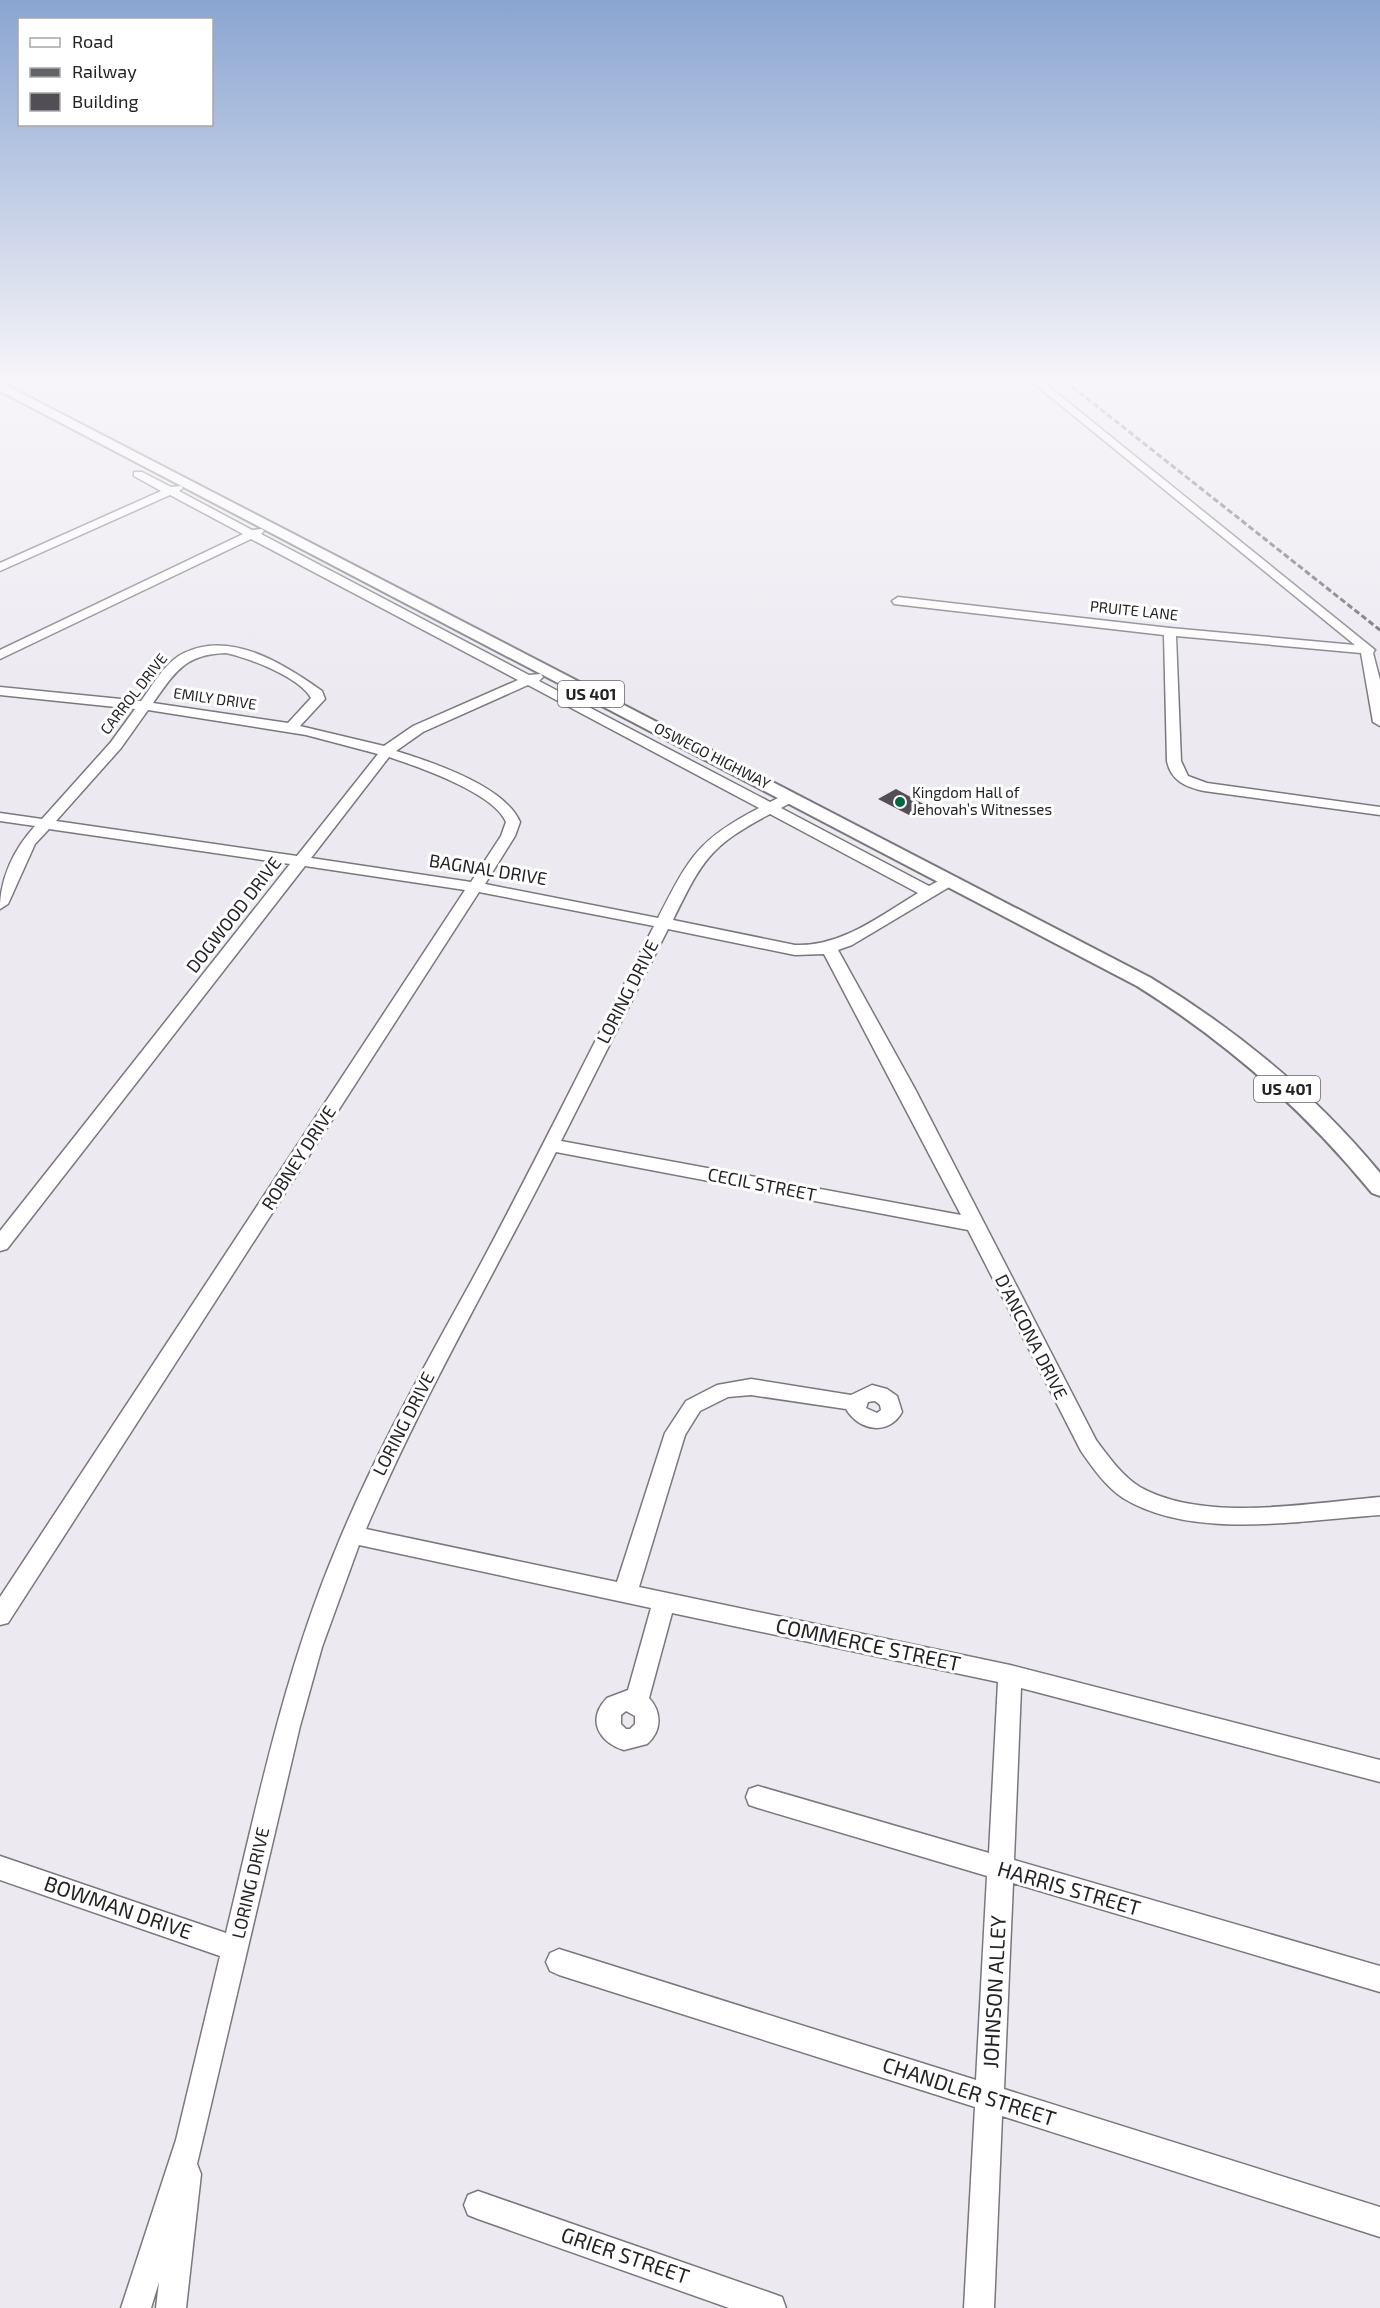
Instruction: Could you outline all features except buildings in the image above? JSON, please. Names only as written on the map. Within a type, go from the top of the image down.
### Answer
[{"type":"main road","name":"OSWEGO HIGHWAY","points":[[196,489],[951,880],[1181,1004],[1280,1082],[1323,1123],[1379,1185]]},
{"type":"street","name":"OSWEGO HIGHWAY","points":[[166,489],[930,892]]},
{"type":"street","points":[[0,567],[176,489]]},
{"type":"street","points":[[1170,489],[1373,651],[1380,722]]},
{"type":"street","points":[[0,655],[268,526]]},
{"type":"street","name":"PRUITE LANE","points":[[898,601],[1170,632],[1373,651]]},
{"type":"street","points":[[1170,632],[1174,761],[1176,770],[1184,779],[1215,790],[1380,811]]},
{"type":"street","name":"CARROL DRIVE","points":[[0,904],[28,843],[116,745],[171,669],[180,661],[208,650],[234,649],[263,661],[317,694],[316,704],[291,728]]},
{"type":"street","name":"DOGWOOD DRIVE","points":[[0,1245],[388,750],[418,729],[548,671]]},
{"type":"street","name":"EMILY DRIVE","points":[[0,692],[145,706],[291,728],[388,750]]},
{"type":"street","name":"ROBNEY DRIVE","points":[[0,1616],[512,828],[513,822],[509,812],[454,778],[388,750]]},
{"type":"street","name":"LORING DRIVE","points":[[136,2308],[190,2140],[291,1715],[318,1621],[352,1535],[422,1388],[482,1279],[702,851],[731,830],[791,797]]},
{"type":"street","name":"BAGNAL DRIVE","points":[[0,817],[475,887],[806,951],[829,948],[846,942],[951,880]]},
{"type":"street","name":"D'ANCONA DRIVE","points":[[829,948],[906,1089],[1088,1445],[1105,1467],[1132,1492],[1182,1510],[1213,1514],[1380,1506]]},
{"type":"street","name":"CECIL STREET","points":[[550,1145],[973,1224]]},
{"type":"street","points":[[625,1594],[675,1433],[693,1406],[724,1390],[751,1387],[856,1403]]},
{"type":"street","name":"COMMERCE STREET","points":[[352,1535],[1010,1675],[1380,1771]]},
{"type":"street","points":[[636,1703],[664,1602]]},
{"type":"street","name":"JOHNSON ALLEY","points":[[979,2308],[1010,1675]]},
{"type":"street","name":"HARRIS STREET","points":[[759,1797],[1380,1979]]},
{"type":"street","name":"BOWMAN DRIVE","points":[[0,1868],[236,1949]]},
{"type":"street","name":"CHANDLER STREET","points":[[558,1962],[1380,2222]]},
{"type":"street","name":"LORING DRIVE","points":[[171,2308],[190,2140]]},
{"type":"street","name":"GRIER STREET","points":[[478,2205],[771,2308]]},
{"type":"railway","points":[[1201,489],[1380,630]]},
{"type":"place","name":"Kingdom Hall of Jehovah’s Witnesses","points":[[900,802]]}]
